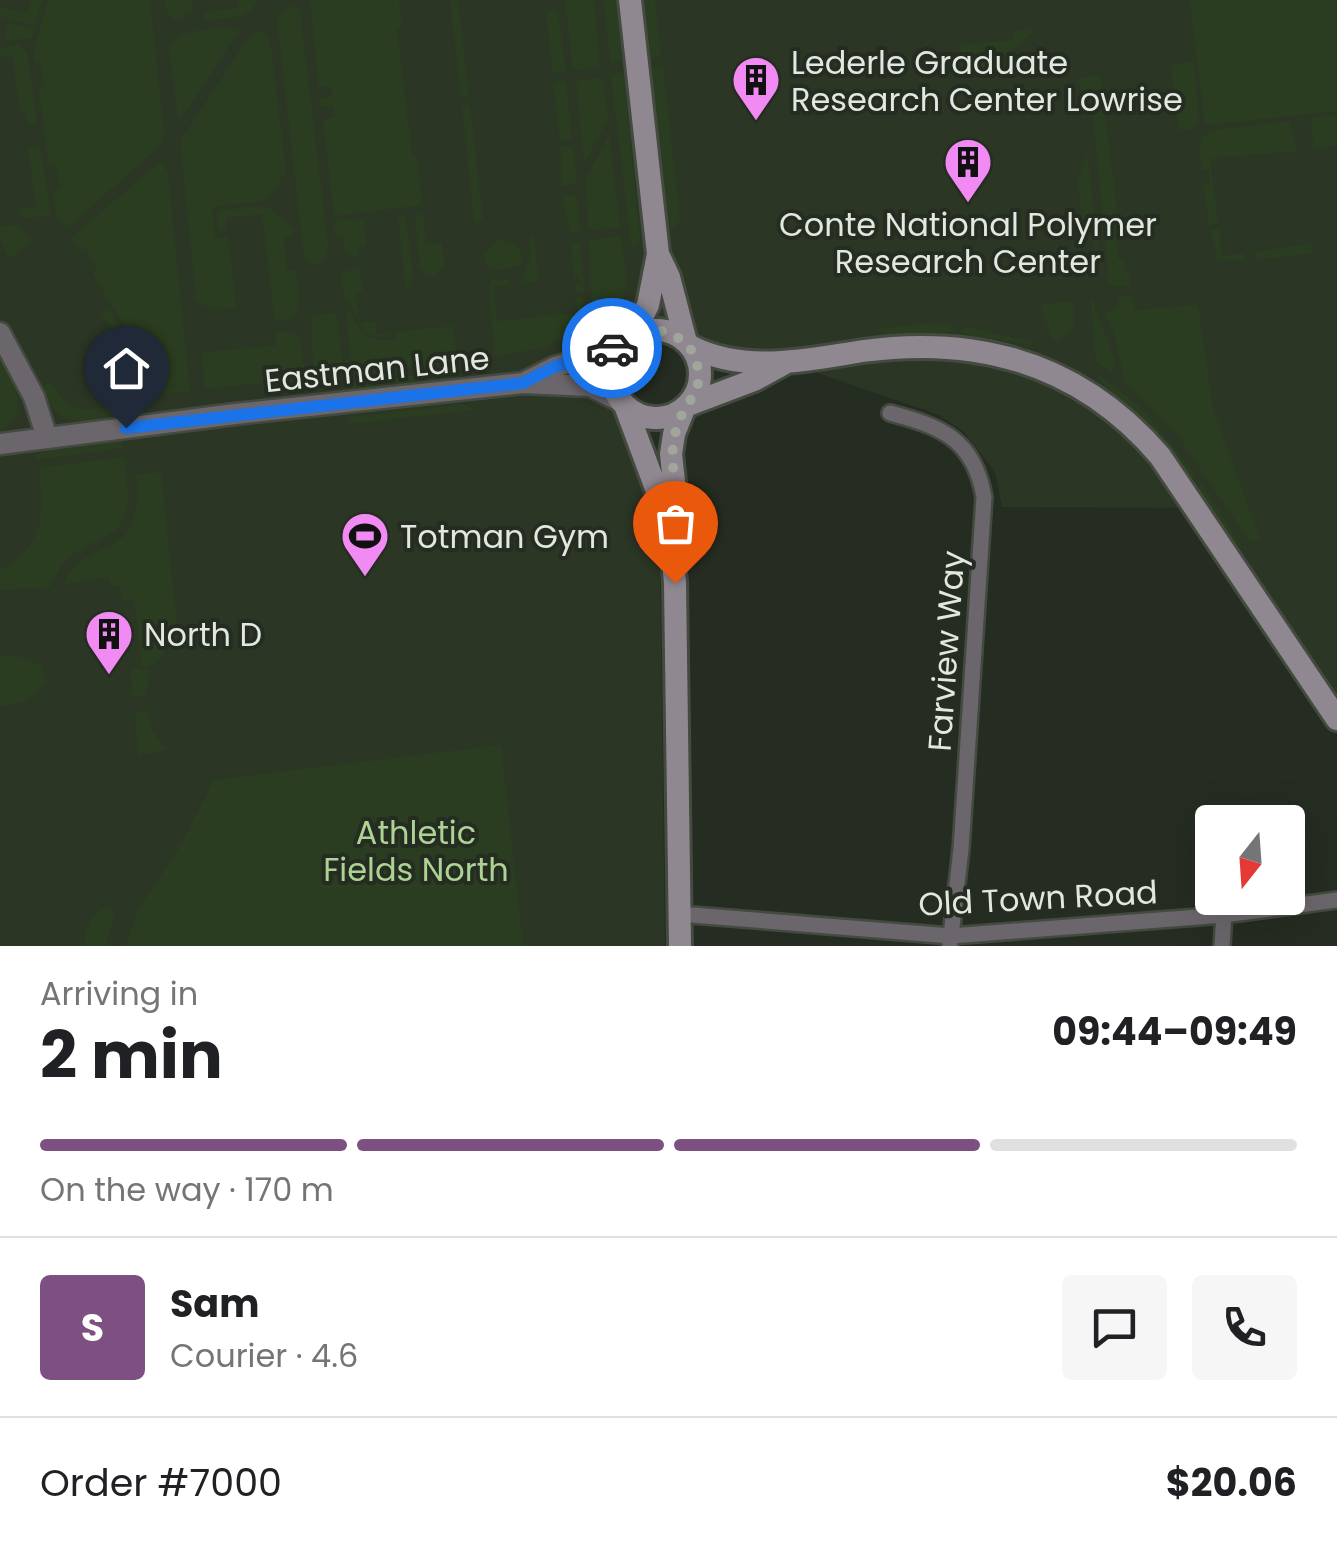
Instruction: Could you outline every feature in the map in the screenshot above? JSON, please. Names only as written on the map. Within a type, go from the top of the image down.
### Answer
[{"type":"main road","points":[[630,0],[658,254],[700,372],[698,387],[674,434],[672,454],[675,491],[670,527],[675,583],[680,946]]},
{"type":"main road","points":[[658,254],[648,305],[611,374],[670,527]]},
{"type":"main road","points":[[627,341],[653,330],[665,331],[720,360],[786,363],[903,346],[956,347],[1037,366],[1086,391],[1139,432],[1160,456],[1337,719]]},
{"type":"main road","points":[[623,404],[646,418],[658,419],[786,363]]},
{"type":"street","points":[[0,333],[34,397],[47,438]]},
{"type":"street","name":"Eastman Lane","points":[[523,383],[554,367],[627,341]]},
{"type":"street","name":"Eastman Lane","points":[[0,444],[523,383],[590,386],[623,404]]},
{"type":"street","name":"Farview Way","points":[[890,414],[925,422],[964,447],[979,470],[984,497],[950,941]]},
{"type":"street","name":"Old Town Road","points":[[1305,904],[1337,900]]},
{"type":"street","name":"Old Town Road","points":[[680,914],[950,941],[1224,915]]},
{"type":"street","points":[[1222,946],[1224,915]]},
{"type":"shaded area","points":[[0,0],[1337,0],[1337,700],[1209,508],[1002,507],[995,472],[964,432],[939,415],[800,367],[713,349],[670,325],[635,325],[619,335],[602,372],[646,492],[660,573],[665,946],[0,946]]},
{"type":"green space","points":[[31,0],[42,0],[35,26],[0,16],[0,7],[26,14]]},
{"type":"green space","points":[[48,0],[150,0],[164,133],[160,146],[67,228],[56,218],[53,191],[60,189],[56,165],[49,165],[38,88],[44,86],[41,62],[34,63],[33,56]]},
{"type":"green space","points":[[164,0],[192,0],[193,11],[187,11],[181,20],[174,19]]},
{"type":"green space","points":[[200,0],[204,12],[238,8],[238,0],[258,0],[242,15],[205,20]]},
{"type":"green space","points":[[310,0],[399,0],[402,28],[397,30],[422,205],[334,216],[323,119],[335,117],[333,106],[321,107],[320,99],[332,97],[331,86],[319,86]]},
{"type":"green space","points":[[450,0],[458,0],[469,97],[461,98]]},
{"type":"green space","points":[[565,0],[594,0],[600,68],[573,70]]},
{"type":"green space","points":[[604,0],[616,0],[622,61],[610,61]]},
{"type":"green space","points":[[644,0],[655,0],[661,57],[651,58]]},
{"type":"green space","points":[[1190,0],[1337,0],[1337,111],[1205,125]]},
{"type":"green space","points":[[295,5],[300,11],[328,247],[323,262],[315,265],[304,257],[277,19],[281,12]]},
{"type":"green space","points":[[546,12],[558,12],[566,71],[553,73]]},
{"type":"green space","points":[[8,23],[34,29],[32,38],[4,41]]},
{"type":"green space","points":[[1033,28],[1033,33],[989,67],[963,71],[960,45],[1013,40],[1013,30]]},
{"type":"green space","points":[[240,29],[178,118],[169,48],[190,32]]},
{"type":"green space","points":[[259,30],[266,34],[271,46],[286,172],[267,200],[212,207],[215,238],[228,237],[236,307],[208,308],[196,299],[180,141],[249,37]]},
{"type":"green space","points":[[19,44],[27,52],[37,123],[27,124],[25,111],[20,111],[12,55],[0,56],[0,48]]},
{"type":"green space","points":[[1193,60],[1199,119],[1191,129],[1179,131],[1171,66]]},
{"type":"green space","points":[[663,67],[680,220],[670,231],[651,69]]},
{"type":"green space","points":[[624,72],[640,240],[632,250],[611,75]]},
{"type":"green space","points":[[1100,75],[1120,236],[1115,238],[1118,259],[1123,259],[1124,273],[1129,273],[1131,285],[1109,283],[1092,104],[1076,78]]},
{"type":"green space","points":[[603,78],[608,120],[584,163],[576,83]]},
{"type":"green space","points":[[566,81],[572,140],[560,141],[554,83]]},
{"type":"green space","points":[[470,105],[483,221],[474,222],[462,106]]},
{"type":"green space","points":[[1337,115],[1337,146],[1313,149],[1312,118]]},
{"type":"green space","points":[[1290,121],[1297,151],[1210,158],[1218,224],[1209,225],[1204,186],[1210,184],[1209,170],[1202,170],[1202,137],[1215,130]]},
{"type":"green space","points":[[609,135],[620,227],[593,230],[588,226],[586,178]]},
{"type":"green space","points":[[40,146],[51,215],[22,219],[20,210],[36,207],[28,150]]},
{"type":"green space","points":[[561,146],[573,147],[577,179],[574,184],[561,187]]},
{"type":"green space","points":[[1087,150],[1099,268],[1093,238],[1083,238],[1078,183]]},
{"type":"green space","points":[[161,161],[168,173],[190,391],[153,395],[144,357],[92,273],[97,269],[85,248],[79,251],[71,238]]},
{"type":"green space","points":[[562,196],[576,196],[580,231],[570,232]]},
{"type":"green space","points":[[268,207],[292,228],[292,236],[284,238],[287,270],[296,270],[299,306],[294,318],[275,322],[262,214],[226,218],[227,230],[219,231],[217,211]]},
{"type":"green space","points":[[423,214],[426,244],[442,243],[445,265],[435,277],[425,275],[420,267],[415,215]]},
{"type":"green space","points":[[406,216],[413,276],[406,290],[398,217]]},
{"type":"green space","points":[[364,218],[366,246],[358,248],[358,256],[351,257],[345,251],[343,237],[336,237],[334,221]]},
{"type":"green space","points":[[18,224],[32,243],[9,258],[0,240],[0,227]]},
{"type":"green space","points":[[1219,229],[1222,256],[1243,253],[1247,261],[1217,260],[1210,230]]},
{"type":"green space","points":[[621,236],[626,278],[623,301],[607,321],[593,330],[589,240]]},
{"type":"green space","points":[[534,237],[539,282],[520,283],[530,258],[529,238]]},
{"type":"green space","points":[[499,238],[520,248],[522,260],[518,266],[498,270],[487,266],[483,255]]},
{"type":"green space","points":[[580,242],[584,291],[575,293],[574,285],[581,284],[580,278],[574,279],[571,243]]},
{"type":"green space","points":[[1307,244],[1314,253],[1254,260],[1256,252]]},
{"type":"green space","points":[[359,266],[363,292],[356,294],[360,322],[342,285],[342,273]]},
{"type":"green space","points":[[507,279],[512,284],[493,287],[497,321],[577,313],[576,297],[583,297],[583,313],[577,326],[555,342],[495,356],[489,286],[492,280]]},
{"type":"green space","points":[[1132,296],[1134,310],[1198,305],[1213,409],[1260,539],[1249,541],[1177,434],[1125,382],[1115,337],[1104,312],[1114,311],[1120,297]]},
{"type":"green space","points":[[634,297],[642,299],[621,331],[570,355],[568,348],[616,324]]},
{"type":"green space","points":[[1091,300],[1112,354],[1113,373],[1096,362]]},
{"type":"green space","points":[[1073,301],[1073,327],[1057,343],[1040,305]]},
{"type":"green space","points":[[108,309],[139,361],[142,383],[138,394],[127,381],[139,373],[101,313]]},
{"type":"green space","points":[[346,312],[351,312],[362,332],[380,340],[396,339],[396,332],[453,326],[457,362],[352,373]]},
{"type":"green space","points":[[336,313],[344,374],[315,377],[313,315]]},
{"type":"green space","points":[[375,321],[377,334],[390,333],[391,337],[373,335],[360,323]]},
{"type":"green space","points":[[954,325],[953,332],[883,334],[875,329]]},
{"type":"green space","points":[[963,326],[1038,343],[1028,345],[962,333]]},
{"type":"green space","points":[[276,331],[293,332],[300,337],[306,378],[205,389],[202,352],[276,346]]},
{"type":"green space","points":[[0,357],[15,387],[18,406],[10,423],[0,430]]},
{"type":"green space","points":[[462,370],[451,378],[344,390],[343,383]]},
{"type":"green space","points":[[1097,373],[1144,410],[1196,476],[1191,481],[1148,423],[1102,384]]},
{"type":"green space","points":[[50,382],[68,406],[85,410],[119,406],[121,417],[83,421],[63,417],[48,400],[43,386]]},
{"type":"green space","points":[[457,405],[475,410],[348,424],[347,417]]},
{"type":"green space","points":[[122,441],[123,448],[33,460],[41,452]]},
{"type":"green space","points":[[124,457],[127,505],[117,528],[72,555],[50,587],[0,590],[0,570],[26,551],[38,527],[38,468]]},
{"type":"green space","points":[[161,472],[178,636],[154,665],[142,667],[134,600],[122,601],[120,586],[111,587],[109,577],[64,584],[74,568],[124,536],[137,504],[136,475]]},
{"type":"green space","points":[[1202,484],[1244,550],[1228,538],[1196,489]]},
{"type":"green space","points":[[0,655],[19,656],[41,666],[45,680],[38,692],[21,702],[0,706]]},
{"type":"green space","points":[[130,668],[150,670],[146,695],[133,696]]},
{"type":"green space","points":[[148,712],[149,725],[166,750],[138,756],[135,713]]},
{"type":"green space","name":"Athletic Fields North","points":[[501,745],[523,946],[126,946],[139,908],[179,848],[214,780]]},
{"type":"green space","points":[[109,906],[115,913],[105,946],[85,946],[91,922]]},
{"type":"way so far","points":[[612,348],[641,332],[665,331],[686,342],[697,359],[698,387],[677,423],[672,454],[675,491],[670,527],[675,583]]},
{"type":"place","name":"Lederle Graduate Research Center Lowrise","points":[[756,122]]},
{"type":"place","name":"Conte National Polymer Research Center","points":[[968,204]]},
{"type":"place","name":"Totman Gym","points":[[365,578]]},
{"type":"place","name":"North D","points":[[109,676]]},
{"type":"route","points":[[126,428],[523,383],[554,367],[612,348]]}]
